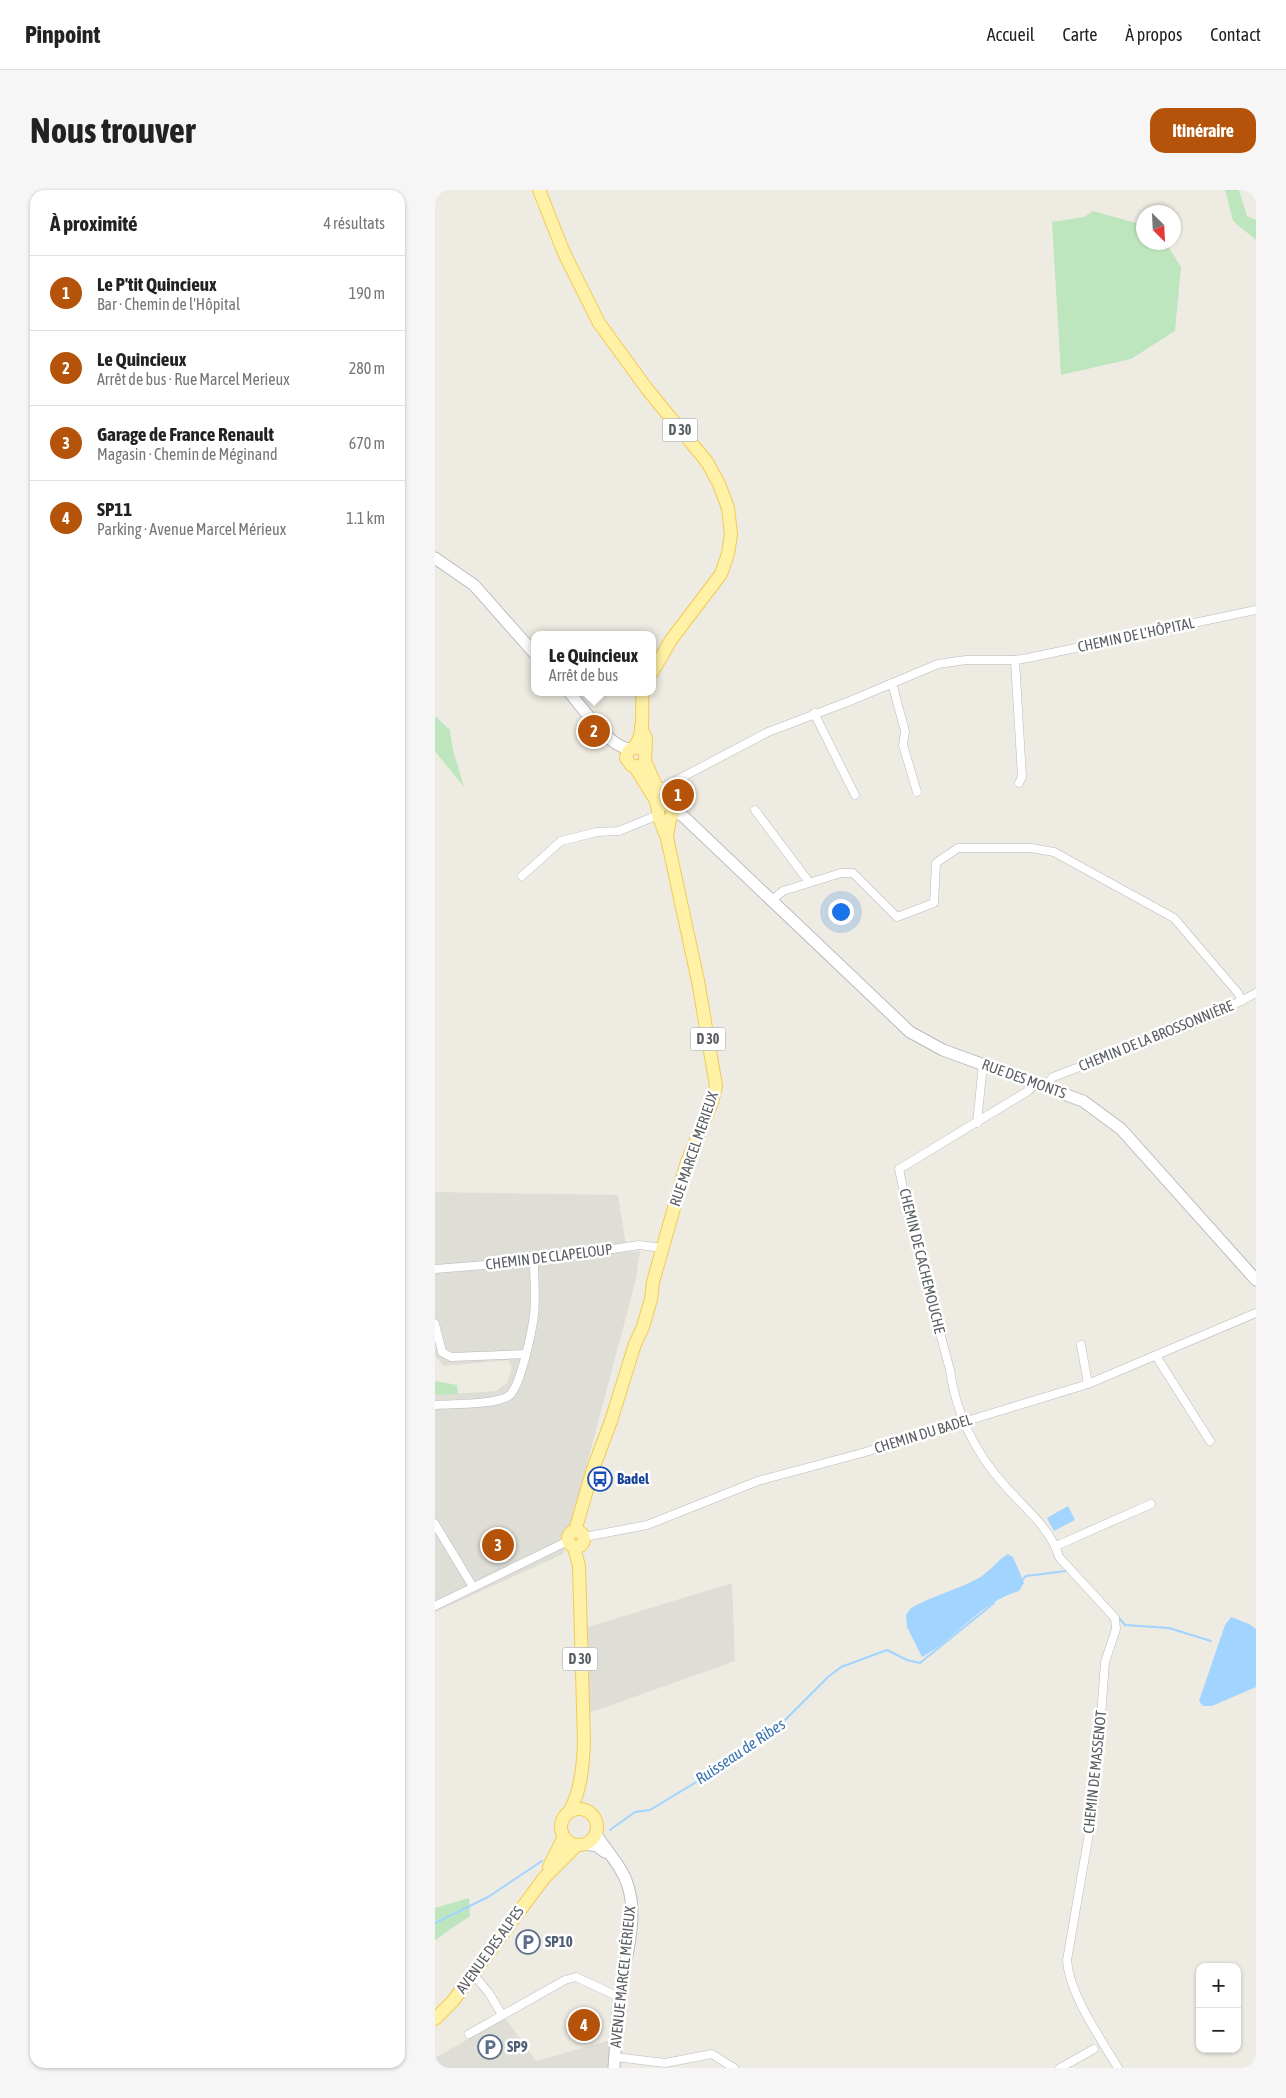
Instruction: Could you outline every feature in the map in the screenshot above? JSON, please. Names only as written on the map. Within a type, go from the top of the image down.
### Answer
[{"type":"main road","name":"D 30","points":[[539,190],[564,253],[599,323],[647,389],[707,462],[719,484],[728,508],[731,534],[728,554],[721,574],[671,640],[656,666]]},
{"type":"main road","name":"D 30","points":[[636,755],[646,739],[641,727],[643,696]]},
{"type":"main road","name":"RUE MARCEL MERIEUX","points":[[575,1539],[593,1469],[611,1421],[635,1344],[643,1327],[651,1299],[653,1282],[687,1162],[712,1102],[716,1086],[698,981],[667,838],[665,814],[658,790],[636,755]]},
{"type":"main road","name":"RUE MARCEL MERIEUX","points":[[636,755],[655,800],[665,814]]},
{"type":"main road","name":"D 30","points":[[569,1812],[575,1802],[584,1742],[579,1566],[575,1539]]},
{"type":"main road","name":"D 30","points":[[581,1772],[587,1811]]},
{"type":"main road","points":[[578,1809],[587,1811],[596,1823],[596,1834],[582,1844],[568,1841],[564,1837],[561,1828],[562,1822],[569,1812],[578,1809]]},
{"type":"main road","name":"AVENUE DES ALPES","points":[[435,2019],[453,2001],[544,1878],[564,1837]]},
{"type":"main road","name":"AVENUE DES ALPES","points":[[544,1878],[582,1844]]},
{"type":"street","points":[[435,558],[475,584],[531,649]]},
{"type":"street","name":"CHEMIN DE L'HÔPITAL","points":[[658,790],[768,732],[814,713],[850,701],[938,664],[966,660],[1015,660],[1256,610]]},
{"type":"street","points":[[1015,660],[1022,777],[1019,783]]},
{"type":"street","points":[[892,682],[905,731],[903,745],[917,792]]},
{"type":"street","name":"RUE MARCEL MERIEUX","points":[[572,696],[611,740],[616,752],[636,755]]},
{"type":"street","points":[[814,713],[855,795]]},
{"type":"street","points":[[755,810],[809,882],[783,891],[771,902]]},
{"type":"street","points":[[522,876],[561,841],[597,832],[619,831],[665,814]]},
{"type":"street","name":"RUE DES MONTS","points":[[665,814],[687,822],[910,1032],[943,1050],[1041,1084],[1083,1101],[1121,1129],[1256,1280]]},
{"type":"street","name":"CHEMIN DE LA BROSSONNIÈRE","points":[[809,882],[841,872],[853,873],[897,918],[934,903],[937,864],[958,848],[1031,848],[1054,852],[1174,918],[1242,1001]]},
{"type":"street","name":"CHEMIN DE LA BROSSONNIÈRE","points":[[1041,1084],[1053,1077],[1208,1018],[1256,993]]},
{"type":"street","points":[[977,1123],[983,1064]]},
{"type":"street","name":"CHEMIN DE CACHEMOUCHE","points":[[963,1422],[911,1225],[899,1169],[1041,1084]]},
{"type":"street","name":"CHEMIN DE CLAPELOUP","points":[[435,1269],[534,1261],[639,1245],[663,1248]]},
{"type":"street","points":[[435,1406],[498,1400],[509,1395],[517,1384],[526,1354],[534,1315],[534,1261]]},
{"type":"street","name":"CHEMIN DU BADEL","points":[[435,1606],[575,1539],[647,1525],[758,1481],[862,1453],[1088,1384],[1256,1313]]},
{"type":"street","points":[[435,1324],[442,1352],[451,1356],[526,1354]]},
{"type":"street","points":[[1081,1345],[1088,1384]]},
{"type":"street","points":[[1157,1356],[1210,1441]]},
{"type":"street","name":"CHEMIN DE MASSENOT","points":[[963,1422],[981,1454],[1005,1485],[1032,1513],[1056,1546],[1059,1557],[1115,1618],[1117,1629],[1105,1662],[1095,1799],[1067,1960],[1068,1974],[1073,1989],[1118,2068]]},
{"type":"street","points":[[1056,1546],[1151,1504]]},
{"type":"street","points":[[436,1527],[473,1587]]},
{"type":"street","name":"AVENUE MARCEL MÉRIEUX","points":[[596,1834],[614,1859],[628,1884],[633,1916],[619,1996],[614,2063]]},
{"type":"street","name":"AVENUE MARCEL MÉRIEUX","points":[[582,1844],[597,1846],[614,1859]]},
{"type":"street","points":[[473,1974],[489,1993],[502,2015]]},
{"type":"street","points":[[469,2034],[565,1980],[576,1977],[619,1996]]},
{"type":"street","points":[[1060,2068],[1094,2048]]},
{"type":"street","points":[[614,2063],[665,2063],[712,2054],[734,2068]]},
{"type":"shaded area","points":[[435,1192],[618,1195],[627,1252],[640,1251],[636,1279],[563,1554],[435,1612],[435,1395],[496,1391],[507,1383],[512,1367],[508,1360],[444,1366],[435,1356]]},
{"type":"shaded area","points":[[732,1583],[735,1661],[586,1714],[585,1628]]},
{"type":"shaded area","name":"SP9","points":[[505,2018],[536,2061],[611,2040],[609,2068],[435,2068],[435,2058]]},
{"type":"green space","points":[[1225,190],[1239,190],[1247,216],[1256,220],[1256,240],[1233,221]]},
{"type":"green space","points":[[1093,211],[1136,223],[1136,250],[1170,250],[1181,267],[1175,331],[1131,359],[1061,375],[1052,222],[1084,217]]},
{"type":"green space","points":[[435,716],[450,730],[453,750],[464,787],[435,751]]},
{"type":"green space","points":[[435,1381],[457,1385],[458,1394],[435,1395]]},
{"type":"green space","points":[[469,1898],[470,1916],[435,1940],[435,1908]]},
{"type":"water","points":[[1068,1506],[1075,1520],[1054,1531],[1047,1518]]},
{"type":"water","points":[[1008,1554],[1013,1557],[1024,1583],[1019,1591],[992,1603],[946,1641],[922,1657],[907,1627],[906,1615],[911,1608],[977,1579]]},
{"type":"water","points":[[1231,1617],[1256,1629],[1256,1687],[1212,1706],[1203,1706],[1199,1701],[1225,1625]]},
{"type":"waterway","name":"Ruisseau de Ribes","points":[[1021,1581],[1026,1576],[1066,1571]]},
{"type":"waterway","name":"Ruisseau de Ribes","points":[[610,1830],[635,1812],[650,1810],[721,1767],[740,1751],[775,1730],[828,1677],[841,1667],[887,1650],[907,1660],[920,1663],[994,1603]]},
{"type":"waterway","name":"Ruisseau de Ribes","points":[[1119,1618],[1125,1625],[1169,1628],[1211,1641]]},
{"type":"waterway","name":"Ruisseau de Ribes","points":[[435,1923],[488,1897],[542,1861]]},
{"type":"place","name":"Le Quincieux","points":[[594,731]]},
{"type":"place","name":"Le P'tit Quincieux","points":[[678,795]]},
{"type":"place","name":"Badel","points":[[600,1479]]},
{"type":"place","name":"Garage de France Renault","points":[[498,1545]]},
{"type":"place","name":"SP10","points":[[528,1942]]},
{"type":"place","name":"SP11","points":[[584,2025]]},
{"type":"place","name":"SP9","points":[[490,2047]]}]
